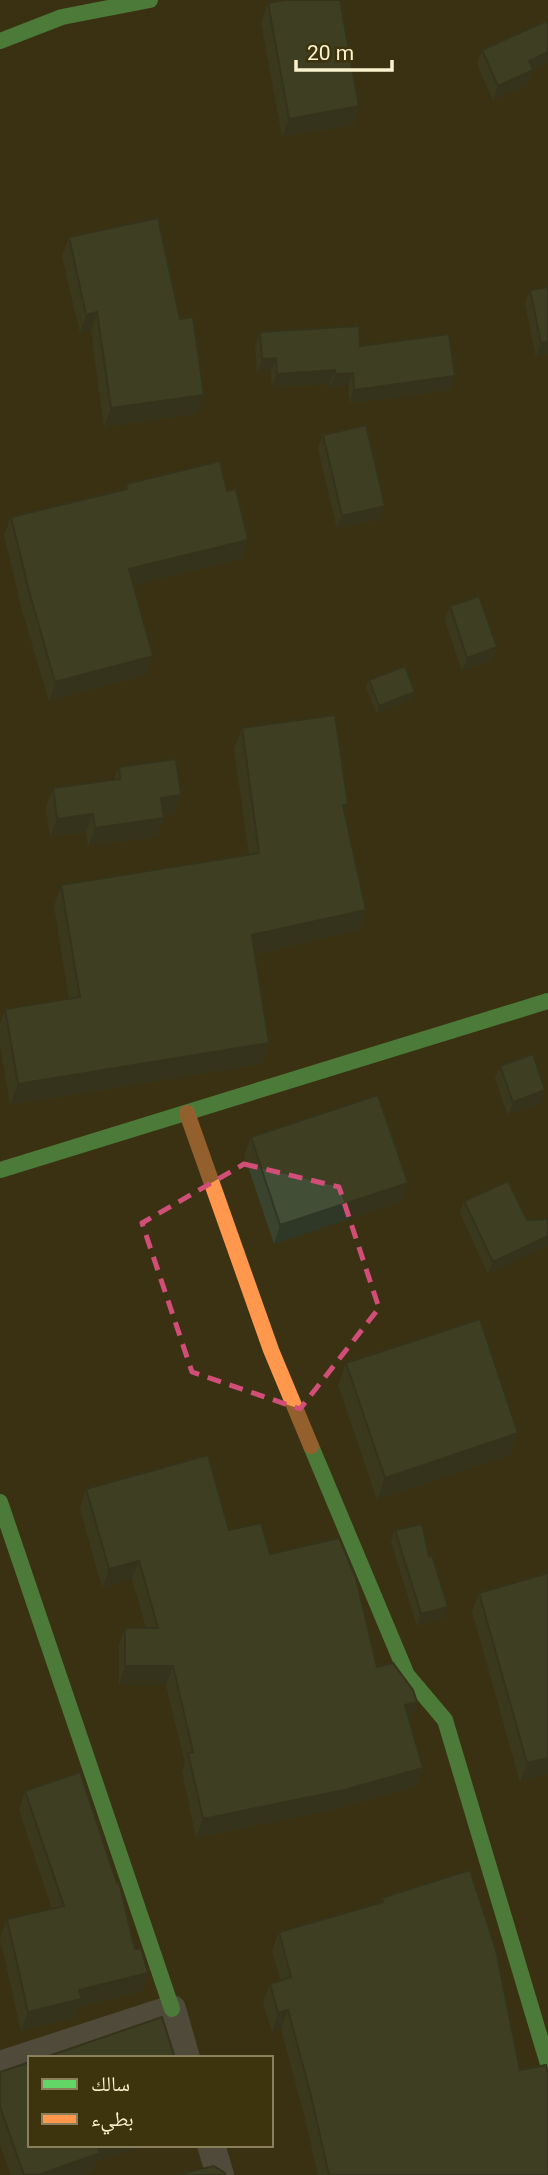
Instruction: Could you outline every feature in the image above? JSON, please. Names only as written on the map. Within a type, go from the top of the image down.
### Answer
[{"type":"street","points":[[0,41],[62,17],[150,0]]},
{"type":"street","points":[[0,1170],[548,1001]]},
{"type":"street","points":[[187,1113],[271,1350],[394,1647],[407,1675],[445,1720],[548,2064]]},
{"type":"street","points":[[0,1502],[172,2009],[185,2056]]},
{"type":"street","points":[[0,2065],[172,2009]]},
{"type":"street","points":[[212,2147],[220,2175]]},
{"type":"highlighted area","points":[[244,1164],[339,1187],[379,1308],[300,1409],[192,1372],[142,1223]]},
{"type":"building","points":[[285,0],[340,0],[359,106],[289,119],[268,3]]},
{"type":"building","points":[[546,21],[548,52],[529,61],[533,70],[498,86],[482,50]]},
{"type":"building","points":[[158,218],[180,319],[193,317],[204,395],[111,408],[97,312],[86,315],[69,237]]},
{"type":"building","points":[[548,287],[548,341],[541,343],[530,290]]},
{"type":"building","points":[[359,326],[360,346],[449,334],[455,376],[354,390],[353,373],[335,374],[335,370],[277,374],[276,358],[262,359],[260,332]]},
{"type":"building","points":[[366,425],[385,506],[342,516],[323,435]]},
{"type":"building","points":[[220,461],[227,491],[236,489],[248,540],[129,569],[153,656],[55,682],[11,517],[127,489],[126,484]]},
{"type":"building","points":[[479,596],[497,647],[467,658],[450,606]]},
{"type":"building","points":[[405,666],[415,692],[379,706],[369,680]]},
{"type":"building","points":[[335,715],[348,804],[343,805],[366,910],[252,935],[269,1043],[18,1084],[5,1009],[80,997],[61,885],[259,853],[242,728]]},
{"type":"building","points":[[176,759],[181,795],[161,798],[164,818],[95,828],[93,814],[57,819],[53,788],[120,779],[119,767]]},
{"type":"building","points":[[533,1054],[545,1090],[513,1102],[500,1066]]},
{"type":"building","points":[[378,1095],[408,1183],[280,1225],[251,1137]]},
{"type":"building","points":[[508,1181],[527,1220],[548,1219],[548,1236],[493,1262],[464,1201]]},
{"type":"building","points":[[480,1319],[518,1433],[385,1478],[346,1363]]},
{"type":"building","points":[[208,1455],[229,1530],[261,1523],[270,1554],[339,1538],[356,1578],[377,1667],[393,1663],[413,1690],[417,1702],[405,1705],[423,1768],[344,1790],[203,1819],[188,1753],[193,1752],[173,1666],[125,1666],[125,1628],[158,1628],[139,1561],[109,1569],[86,1489]]},
{"type":"building","points":[[422,1524],[429,1556],[432,1555],[448,1607],[421,1614],[395,1530]]},
{"type":"building","points":[[548,1573],[548,1758],[527,1763],[479,1593]]},
{"type":"building","points":[[80,1772],[117,1883],[119,1882],[135,1949],[141,1948],[148,1973],[79,1990],[82,1999],[28,2012],[7,1919],[64,1906],[25,1791]]},
{"type":"building","points":[[470,1870],[496,1950],[520,2070],[546,2065],[548,2175],[329,2175],[288,2010],[278,2013],[270,1984],[291,1977],[279,1932],[383,1902],[381,1898]]},
{"type":"building","points":[[162,2017],[174,2056],[49,2056]]},
{"type":"building","points":[[28,2063],[28,2147],[98,2147],[100,2153],[38,2175],[24,2175],[0,2107],[0,2072]]},
{"type":"building","points":[[214,2166],[225,2175],[175,2175]]},
{"type":"traffic: fast","points":[[0,41],[62,17],[150,0]]},
{"type":"traffic: fast","points":[[0,1170],[548,1001]]},
{"type":"traffic: fast","points":[[311,1446],[407,1675],[445,1720],[548,2064]]},
{"type":"traffic: fast","points":[[0,1502],[172,2009]]},
{"type":"traffic: slow","points":[[187,1113],[271,1350],[311,1446]]}]
